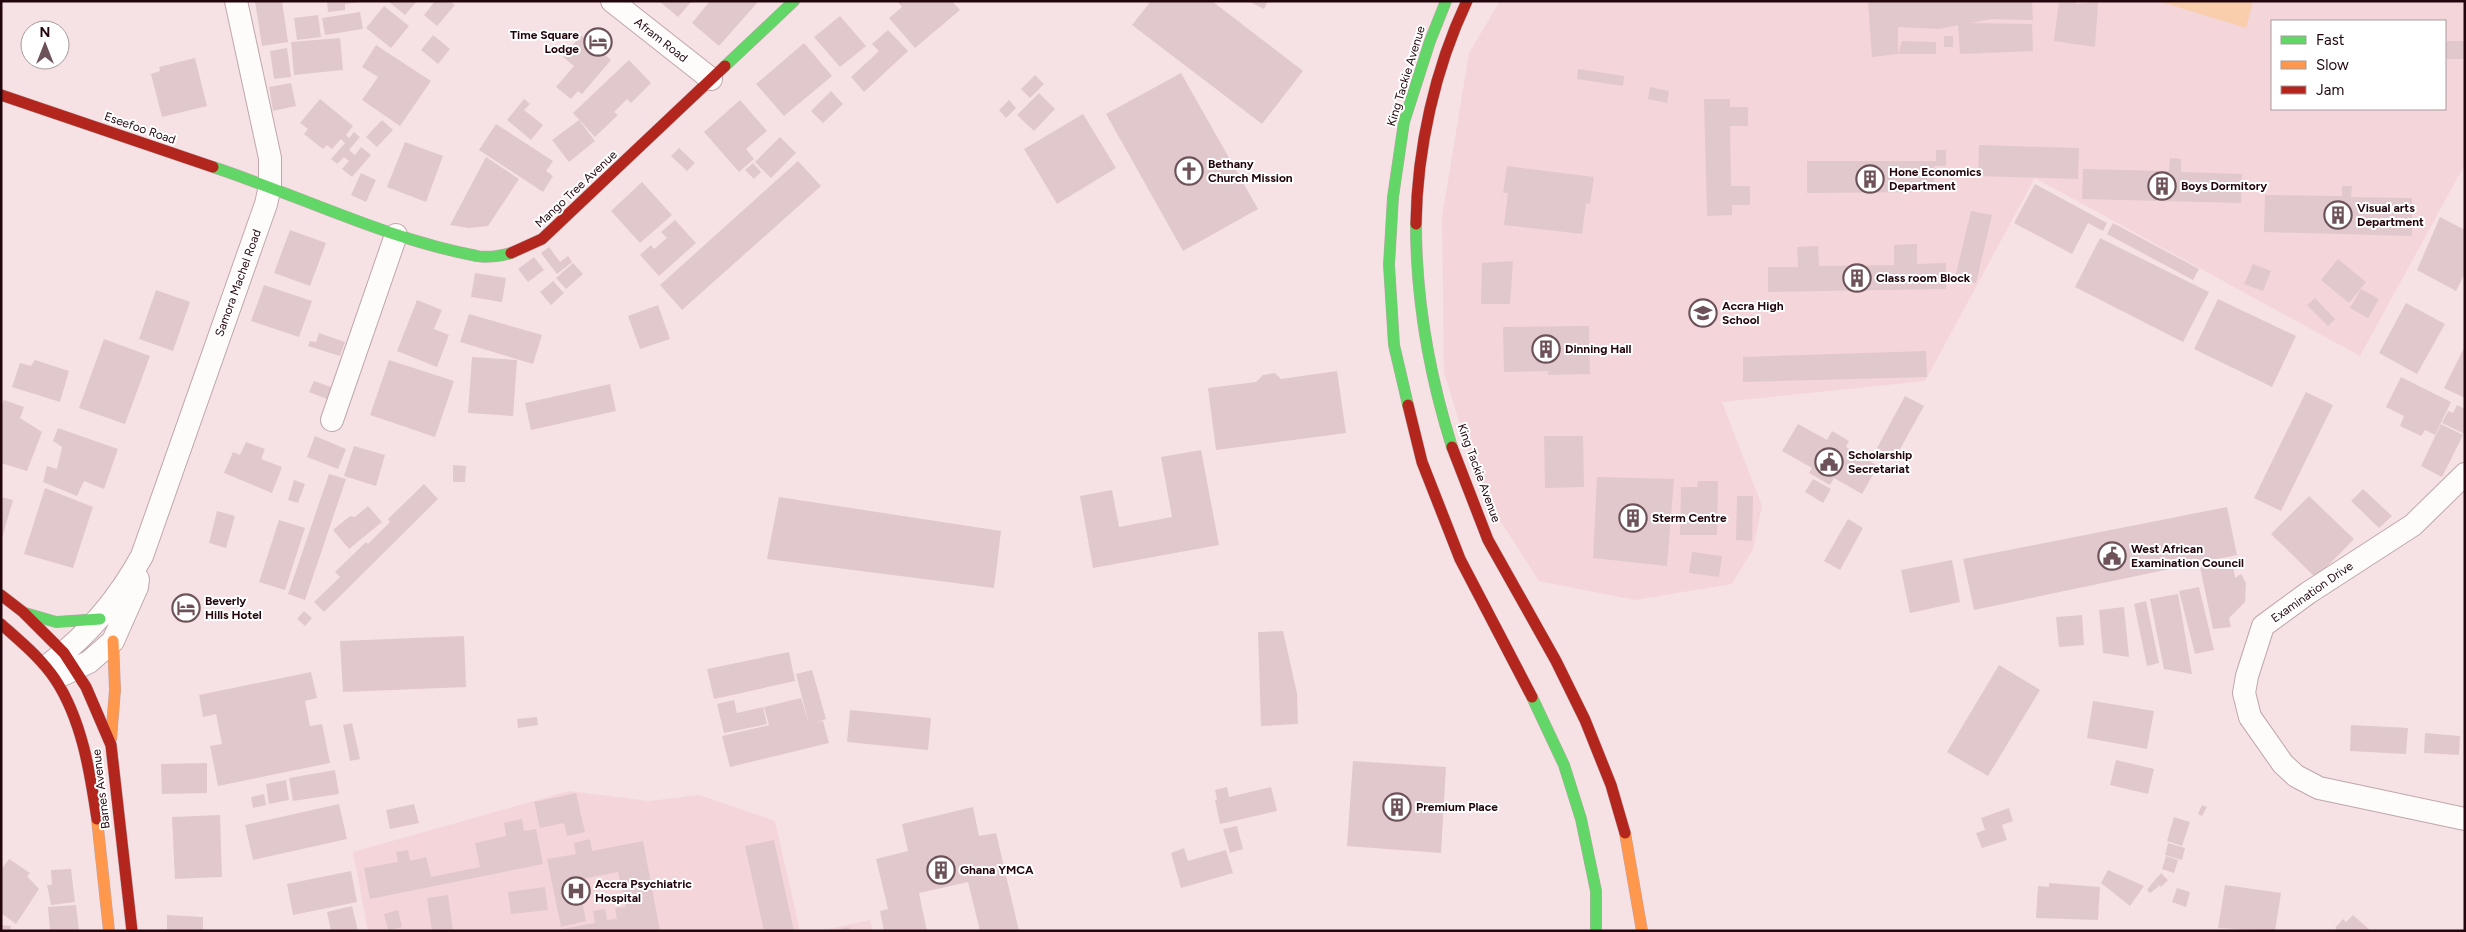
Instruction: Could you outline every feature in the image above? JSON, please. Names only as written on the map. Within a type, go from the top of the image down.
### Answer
[{"type":"main road","name":"Mango Tree Avenue","points":[[270,186],[396,235],[479,257],[508,254],[542,239],[794,1]]},
{"type":"main road","name":"King Tackie Avenue","points":[[1446,1],[1430,41],[1404,122],[1394,188],[1389,265],[1394,345],[1422,462],[1460,559],[1523,678],[1564,765],[1581,820],[1596,891],[1596,931]]},
{"type":"main road","name":"King Tackie Avenue","points":[[1467,1],[1440,76],[1433,103],[1423,148],[1415,222],[1419,301],[1434,384],[1459,464],[1489,540],[1564,676],[1586,723],[1610,784],[1629,852],[1642,931]]},
{"type":"main road","name":"Eseefoo Road","points":[[1,95],[270,186]]},
{"type":"main road","points":[[1,595],[23,612],[42,619],[56,622],[100,619]]},
{"type":"main road","name":"Barnes Avenue","points":[[23,612],[59,667],[84,746],[99,840],[109,931]]},
{"type":"main road","points":[[1,624],[59,667]]},
{"type":"main road","points":[[111,746],[115,690],[113,641]]},
{"type":"main road","name":"Barnes Avenue","points":[[59,667],[86,687],[111,746],[132,931]]},
{"type":"street","name":"Samora Machel Road","points":[[59,667],[89,662],[113,641],[137,587],[142,556],[266,204],[270,186],[270,158],[236,1]]},
{"type":"street","name":"Afram Road","points":[[612,1],[711,79]]},
{"type":"street","points":[[332,420],[396,235]]},
{"type":"street","name":"Examination Drive","points":[[2465,474],[2413,524],[2308,593],[2263,626],[2247,676],[2244,693],[2250,717],[2283,764],[2296,776],[2319,788],[2465,819]]},
{"type":"street","name":"Samora Machel Road","points":[[59,667],[100,619],[130,577],[142,556]]},
{"type":"shaded area","name":"Accra High School","points":[[1500,1],[2465,1],[2465,164],[2360,356],[2035,178],[1925,381],[1722,402],[1762,506],[1753,549],[1732,584],[1635,600],[1539,581],[1481,491],[1444,373],[1442,217],[1469,53]]},
{"type":"shaded area","points":[[2158,1],[2253,1],[2246,28]]},
{"type":"shaded area","name":"Accra Psychiatric Hospital","points":[[569,791],[649,801],[699,795],[775,821],[800,931],[368,931],[353,852]]},
{"type":"shaded area","points":[[870,920],[873,931],[819,931]]},
{"type":"building","points":[[255,1],[282,1],[288,42],[262,46]]},
{"type":"building","points":[[327,1],[360,2],[345,4],[345,10],[328,12]]},
{"type":"building","points":[[388,1],[417,1],[405,15]]},
{"type":"building","points":[[435,1],[450,1],[455,5],[437,26],[424,15]]},
{"type":"building","points":[[659,1],[692,1],[678,17]]},
{"type":"building","points":[[710,1],[755,1],[757,3],[719,46],[692,23]]},
{"type":"building","points":[[897,1],[952,1],[960,10],[915,48],[889,18],[902,7]]},
{"type":"building","points":[[1151,1],[1212,1],[1303,71],[1262,124],[1132,25]]},
{"type":"building","points":[[1248,1],[1268,1],[1264,9]]},
{"type":"building","points":[[1868,1],[2032,1],[2033,20],[1991,19],[1971,23],[2032,24],[2033,51],[1960,54],[1958,25],[1940,29],[1898,27],[1898,54],[1872,57]]},
{"type":"building","points":[[2059,1],[2076,1],[2076,4],[2098,2],[2095,47],[2054,41]]},
{"type":"building","points":[[384,6],[409,26],[391,48],[366,28]]},
{"type":"building","points":[[360,12],[363,29],[325,35],[322,18]]},
{"type":"building","points":[[318,15],[321,37],[297,40],[294,18]]},
{"type":"building","points":[[840,16],[866,46],[840,67],[814,37]]},
{"type":"building","points":[[888,30],[908,51],[864,92],[851,77],[879,51],[872,44]]},
{"type":"building","points":[[433,35],[450,49],[438,64],[421,50]]},
{"type":"building","points":[[581,35],[611,60],[582,94],[578,91],[571,99],[556,87],[574,66],[563,57]]},
{"type":"building","points":[[1944,36],[1953,36],[1953,47],[1944,47]]},
{"type":"building","points":[[340,38],[343,70],[294,75],[291,42]]},
{"type":"building","points":[[1902,41],[1936,42],[1936,54],[1898,54]]},
{"type":"building","points":[[2446,41],[2465,41],[2465,59],[2446,59]]},
{"type":"building","points":[[804,43],[832,76],[784,116],[756,84]]},
{"type":"building","points":[[376,45],[431,81],[400,126],[362,100],[378,77],[362,67]]},
{"type":"building","points":[[287,48],[291,77],[274,79],[270,51]]},
{"type":"building","points":[[195,58],[207,106],[162,117],[151,74],[160,71],[159,67]]},
{"type":"building","points":[[629,60],[651,83],[631,103],[627,99],[614,112],[618,115],[595,137],[573,113]]},
{"type":"building","points":[[1578,69],[1624,76],[1623,86],[1577,79]]},
{"type":"building","points":[[1181,73],[1258,209],[1183,251],[1106,114]]},
{"type":"building","points":[[1035,75],[1044,84],[1030,98],[1021,89]]},
{"type":"building","points":[[291,83],[296,106],[273,111],[269,87]]},
{"type":"building","points":[[1650,87],[1669,91],[1667,103],[1648,99]]},
{"type":"building","points":[[831,91],[843,104],[823,123],[811,111]]},
{"type":"building","points":[[1039,93],[1055,109],[1034,131],[1017,115]]},
{"type":"building","points":[[320,99],[353,126],[346,135],[349,138],[354,132],[360,137],[349,150],[355,155],[361,147],[371,155],[352,177],[342,169],[349,161],[344,157],[337,164],[331,159],[345,143],[341,139],[332,149],[327,145],[323,149],[304,134],[308,129],[300,123]]},
{"type":"building","points":[[524,99],[530,104],[524,110],[543,125],[531,140],[507,120]]},
{"type":"building","points":[[1704,99],[1730,99],[1730,107],[1748,107],[1748,126],[1730,126],[1731,186],[1750,186],[1750,205],[1732,205],[1732,215],[1707,216]]},
{"type":"building","points":[[740,100],[767,131],[746,149],[754,159],[739,172],[704,132]]},
{"type":"building","points":[[1009,100],[1016,108],[1006,118],[999,110]]},
{"type":"building","points":[[1083,114],[1116,168],[1057,204],[1024,149]]},
{"type":"building","points":[[382,120],[393,130],[377,147],[366,137]]},
{"type":"building","points":[[579,120],[595,141],[569,162],[552,140]]},
{"type":"building","points":[[496,124],[553,161],[546,171],[553,176],[543,192],[479,150]]},
{"type":"building","points":[[780,137],[796,153],[771,178],[755,162]]},
{"type":"building","points":[[405,142],[443,156],[426,202],[387,187]]},
{"type":"building","points":[[1979,145],[2079,148],[2078,179],[1978,176]]},
{"type":"building","points":[[679,148],[695,163],[687,171],[671,156]]},
{"type":"building","name":"Hone Economics Department","points":[[1936,150],[1946,150],[1946,166],[1934,166],[1934,192],[1807,193],[1807,161],[1936,161]]},
{"type":"building","points":[[486,157],[519,179],[488,226],[469,228],[450,225]]},
{"type":"building","name":"Boys Dormitory","points":[[2170,158],[2181,159],[2181,172],[2242,174],[2241,203],[2082,199],[2083,169],[2169,171]]},
{"type":"building","points":[[798,161],[821,186],[682,310],[660,285]]},
{"type":"building","points":[[753,163],[761,172],[754,179],[745,170]]},
{"type":"building","points":[[1507,166],[1594,177],[1590,204],[1586,203],[1582,234],[1504,225],[1508,193],[1503,193]]},
{"type":"building","points":[[361,173],[376,180],[366,202],[351,195]]},
{"type":"building","points":[[642,182],[672,215],[640,243],[611,211]]},
{"type":"building","points":[[2035,184],[2107,223],[2103,231],[2088,223],[2072,254],[2014,223]]},
{"type":"building","name":"Visual arts Department","points":[[2342,186],[2352,186],[2351,197],[2412,198],[2412,236],[2264,232],[2265,195],[2342,196]]},
{"type":"building","points":[[1971,211],[1992,215],[1976,283],[1955,278]]},
{"type":"building","points":[[2440,217],[2465,230],[2465,273],[2456,291],[2417,270]]},
{"type":"building","points":[[675,220],[696,243],[659,276],[640,255],[651,245],[654,249],[667,238],[661,232]]},
{"type":"building","points":[[2113,223],[2199,269],[2193,280],[2107,234]]},
{"type":"building","points":[[290,230],[326,243],[310,286],[274,273]]},
{"type":"building","points":[[2100,238],[2209,292],[2183,342],[2075,287]]},
{"type":"building","name":"Class room Block","points":[[1917,244],[1917,264],[1946,263],[1946,289],[1768,292],[1768,267],[1798,267],[1797,247],[1818,246],[1819,266],[1894,265],[1894,245]]},
{"type":"building","points":[[549,247],[560,262],[568,256],[572,262],[557,274],[541,253]]},
{"type":"building","points":[[534,257],[544,270],[528,282],[518,269]]},
{"type":"building","points":[[2338,259],[2366,282],[2349,303],[2321,280]]},
{"type":"building","points":[[1513,261],[1510,304],[1481,304],[1482,263]]},
{"type":"building","points":[[573,263],[583,274],[566,289],[556,278]]},
{"type":"building","points":[[2253,264],[2271,271],[2263,291],[2244,284]]},
{"type":"building","points":[[475,273],[506,278],[502,302],[471,297]]},
{"type":"building","points":[[553,281],[564,293],[551,305],[540,292]]},
{"type":"building","points":[[264,285],[312,301],[299,337],[251,321]]},
{"type":"building","points":[[2361,289],[2379,299],[2368,318],[2350,308]]},
{"type":"building","points":[[156,290],[190,302],[173,351],[139,339]]},
{"type":"building","points":[[2315,298],[2335,319],[2328,326],[2307,305]]},
{"type":"building","points":[[2218,299],[2296,336],[2272,387],[2194,349]]},
{"type":"building","points":[[417,300],[442,310],[434,329],[449,335],[437,367],[397,351]]},
{"type":"building","points":[[2406,303],[2445,324],[2417,374],[2379,353]]},
{"type":"building","points":[[658,305],[670,339],[640,349],[628,316]]},
{"type":"building","points":[[469,314],[542,335],[533,364],[460,342]]},
{"type":"building","name":"Dinning Hall","points":[[1589,326],[1590,374],[1548,375],[1548,371],[1504,372],[1503,327]]},
{"type":"building","points":[[319,333],[345,342],[340,356],[308,346],[310,341],[316,342]]},
{"type":"building","points":[[104,339],[150,356],[125,424],[79,408]]},
{"type":"building","points":[[2465,346],[2465,398],[2444,388]]},
{"type":"building","points":[[1926,351],[1927,377],[1743,382],[1743,357]]},
{"type":"building","points":[[472,357],[517,360],[513,416],[468,413]]},
{"type":"building","points":[[35,360],[69,371],[60,402],[12,387],[20,363],[31,366]]},
{"type":"building","points":[[389,360],[454,381],[435,437],[370,415]]},
{"type":"building","points":[[1337,371],[1346,433],[1216,450],[1208,388],[1256,382],[1263,375],[1275,373],[1281,379]]},
{"type":"building","points":[[2401,377],[2451,402],[2435,435],[2425,430],[2421,436],[2400,426],[2404,416],[2386,407]]},
{"type":"building","points":[[314,381],[331,387],[327,399],[309,392]]},
{"type":"building","points":[[610,384],[616,411],[531,430],[525,403]]},
{"type":"building","points":[[2306,392],[2333,405],[2281,511],[2254,498]]},
{"type":"building","points":[[1905,396],[1924,406],[1895,458],[1877,448]]},
{"type":"building","points":[[4,400],[24,407],[20,418],[42,432],[27,471],[1,463],[1,407]]},
{"type":"building","points":[[2457,405],[2465,409],[2465,434],[2442,423],[2448,411],[2453,413]]},
{"type":"building","points":[[1798,424],[1827,440],[1832,431],[1849,441],[1846,447],[1878,466],[1862,494],[1834,478],[1830,485],[1809,473],[1812,468],[1782,451]]},
{"type":"building","points":[[2441,424],[2463,435],[2442,477],[2421,466]]},
{"type":"building","points":[[58,428],[118,449],[104,489],[84,481],[77,496],[43,482],[47,466],[57,469],[62,447],[53,441]]},
{"type":"building","points":[[315,436],[346,449],[338,469],[307,457]]},
{"type":"building","points":[[1544,436],[1583,436],[1584,487],[1545,488]]},
{"type":"building","points":[[246,442],[265,449],[261,459],[282,467],[272,493],[224,473],[233,452],[240,455]]},
{"type":"building","points":[[354,446],[385,455],[376,486],[344,476]]},
{"type":"building","points":[[1201,450],[1219,545],[1093,568],[1080,496],[1112,490],[1119,527],[1172,517],[1161,457]]},
{"type":"building","points":[[453,465],[466,466],[465,482],[453,482]]},
{"type":"building","points":[[329,474],[346,479],[305,600],[288,594]]},
{"type":"building","name":"Sterm Centre","points":[[1597,477],[1674,479],[1667,566],[1593,558]]},
{"type":"building","points":[[1813,479],[1831,489],[1823,503],[1805,492]]},
{"type":"building","points":[[294,480],[305,484],[298,503],[288,500]]},
{"type":"building","points":[[1698,481],[1718,481],[1717,535],[1680,535],[1681,487],[1697,487]]},
{"type":"building","points":[[424,484],[438,499],[324,612],[314,602],[340,577],[335,572],[366,542],[368,544],[390,522],[388,519]]},
{"type":"building","points":[[45,488],[93,507],[73,568],[24,554]]},
{"type":"building","points":[[2363,489],[2392,516],[2379,528],[2351,501]]},
{"type":"building","points":[[1737,496],[1753,496],[1752,541],[1736,540]]},
{"type":"building","points":[[2309,496],[2354,539],[2316,578],[2271,534]]},
{"type":"building","points":[[1,497],[13,500],[2,538],[1,538]]},
{"type":"building","points":[[779,497],[1001,531],[994,588],[767,559]]},
{"type":"building","points":[[368,506],[382,522],[349,549],[333,530],[350,516],[355,517]]},
{"type":"building","points":[[2227,507],[2237,555],[1974,610],[1963,559]]},
{"type":"building","points":[[217,511],[235,516],[226,548],[209,543]]},
{"type":"building","points":[[1848,519],[1863,528],[1840,570],[1824,561]]},
{"type":"building","points":[[279,520],[305,528],[285,590],[259,582]]},
{"type":"building","points":[[1692,552],[1722,556],[1719,577],[1689,573]]},
{"type":"building","points":[[1952,560],[1960,602],[1910,613],[1901,570]]},
{"type":"building","points":[[2232,560],[2235,578],[2241,574],[2246,583],[2245,602],[2229,618],[2231,627],[2213,629],[2200,567]]},
{"type":"building","points":[[2199,587],[2214,650],[2195,654],[2179,591]]},
{"type":"building","points":[[2178,594],[2192,674],[2164,669],[2150,599]]},
{"type":"building","points":[[2146,601],[2159,663],[2147,666],[2134,604]]},
{"type":"building","points":[[2124,607],[2129,657],[2103,653],[2099,610]]},
{"type":"building","points":[[304,611],[312,618],[305,626],[297,619]]},
{"type":"building","points":[[2082,615],[2084,645],[2059,647],[2056,617]]},
{"type":"building","points":[[1283,631],[1297,693],[1298,724],[1261,726],[1258,632]]},
{"type":"building","points":[[464,636],[466,687],[343,692],[340,641]]},
{"type":"building","points":[[789,652],[795,681],[714,699],[707,669]]},
{"type":"building","points":[[1999,665],[2040,690],[1988,776],[1947,752]]},
{"type":"building","points":[[812,670],[826,719],[815,723],[823,721],[829,743],[730,767],[722,736],[769,725],[764,707],[801,698],[809,724],[796,674]]},
{"type":"building","points":[[311,672],[317,698],[305,701],[310,726],[322,724],[330,763],[218,786],[210,746],[222,744],[216,714],[203,717],[199,695]]},
{"type":"building","points":[[734,700],[737,713],[763,707],[767,724],[724,733],[717,704]]},
{"type":"building","points":[[2093,701],[2154,711],[2147,749],[2087,738]]},
{"type":"building","points":[[850,710],[931,718],[928,750],[847,742]]},
{"type":"building","points":[[537,717],[538,725],[518,728],[517,719]]},
{"type":"building","points":[[352,723],[360,759],[350,761],[343,725]]},
{"type":"building","points":[[2351,725],[2408,728],[2406,754],[2350,751]]},
{"type":"building","points":[[2425,733],[2460,736],[2459,755],[2424,753]]},
{"type":"building","points":[[2116,760],[2154,769],[2148,794],[2110,785]]},
{"type":"building","name":"Premium Place","points":[[1353,761],[1446,767],[1441,853],[1347,846]]},
{"type":"building","points":[[207,763],[207,793],[162,794],[161,764]]},
{"type":"building","points":[[335,770],[339,794],[293,801],[289,778]]},
{"type":"building","points":[[286,780],[289,800],[269,804],[266,784]]},
{"type":"building","points":[[1227,787],[1229,797],[1271,787],[1277,811],[1220,824],[1215,790]]},
{"type":"building","points":[[576,793],[585,832],[567,836],[564,823],[540,828],[534,802]]},
{"type":"building","points":[[264,794],[266,805],[253,808],[251,797]]},
{"type":"building","points":[[339,804],[347,839],[253,860],[245,825]]},
{"type":"building","points":[[414,804],[419,823],[390,829],[386,810]]},
{"type":"building","points":[[2202,805],[2207,807],[2202,816],[2198,814]]},
{"type":"building","name":"Ghana YMCA","points":[[973,807],[979,836],[996,833],[1019,931],[980,931],[968,882],[919,893],[927,931],[884,931],[880,911],[888,909],[876,859],[908,851],[902,824]]},
{"type":"building","points":[[2009,808],[2013,821],[2002,825],[2007,840],[1982,848],[1976,833],[1985,830],[1981,818]]},
{"type":"building","points":[[220,815],[222,877],[175,879],[172,817]]},
{"type":"building","points":[[2174,817],[2190,822],[2182,846],[2167,841]]},
{"type":"building","points":[[522,819],[524,831],[536,829],[543,864],[370,899],[364,868],[398,862],[396,852],[408,850],[410,861],[426,857],[431,877],[480,867],[475,843],[506,836],[504,823]]},
{"type":"building","points":[[1237,826],[1243,849],[1230,853],[1223,829]]},
{"type":"building","points":[[590,839],[592,851],[643,841],[660,931],[551,931],[595,923],[593,911],[605,909],[607,920],[617,919],[615,908],[626,907],[618,872],[578,880],[586,921],[561,927],[547,859],[576,854],[574,843]]},
{"type":"building","points":[[774,840],[794,931],[764,931],[745,846]]},
{"type":"building","points":[[2168,843],[2185,848],[2182,860],[2165,855]]},
{"type":"building","points":[[1184,848],[1188,861],[1226,850],[1233,873],[1181,888],[1171,853]]},
{"type":"building","points":[[2166,856],[2178,860],[2174,873],[2162,869]]},
{"type":"building","points":[[9,859],[30,873],[27,876],[39,889],[16,924],[1,913],[1,870]]},
{"type":"building","points":[[71,869],[75,902],[51,905],[47,885],[52,885],[51,870]]},
{"type":"building","points":[[2108,870],[2144,886],[2130,906],[2101,883]]},
{"type":"building","points":[[351,871],[357,902],[293,915],[287,884]]},
{"type":"building","points":[[2161,873],[2168,880],[2161,887],[2154,881]]},
{"type":"building","points":[[2154,881],[2159,886],[2150,893],[2147,890]]},
{"type":"building","points":[[2049,883],[2100,887],[2098,920],[2036,918],[2038,886],[2049,887]]},
{"type":"building","points":[[2225,885],[2281,893],[2275,931],[2218,928]]},
{"type":"building","points":[[545,887],[548,910],[511,914],[508,892]]},
{"type":"building","points":[[2177,888],[2190,892],[2186,907],[2172,902]]},
{"type":"building","points":[[448,895],[453,931],[432,931],[427,898]]},
{"type":"building","points":[[76,905],[79,931],[50,931],[48,907]]},
{"type":"building","points":[[352,906],[358,931],[331,931],[327,912]]},
{"type":"building","points":[[398,910],[402,927],[388,930],[384,914]]},
{"type":"building","points":[[167,915],[203,917],[203,931],[167,931]]},
{"type":"building","points":[[2353,915],[2371,931],[2339,931],[2335,928],[2343,919],[2346,922]]},
{"type":"building","points":[[1,925],[11,926],[10,931],[1,931]]},
{"type":"building","points":[[849,927],[850,931],[835,931],[835,930]]},
{"type":"traffic: fast","points":[[725,66],[794,1]]},
{"type":"traffic: fast","points":[[1408,405],[1394,345],[1389,265],[1393,197],[1404,122],[1430,41],[1446,1]]},
{"type":"traffic: fast","points":[[213,167],[410,239],[481,257],[511,253]]},
{"type":"traffic: fast","points":[[1416,224],[1418,281],[1425,337],[1452,447]]},
{"type":"traffic: fast","points":[[25,613],[56,622],[100,619]]},
{"type":"traffic: fast","points":[[1532,697],[1564,765],[1581,819],[1596,891],[1596,931]]},
{"type":"traffic: slow","points":[[111,739],[115,690],[113,641]]},
{"type":"traffic: slow","points":[[97,819],[109,931]]},
{"type":"traffic: slow","points":[[1625,833],[1642,931]]},
{"type":"traffic: jam","points":[[1416,224],[1420,167],[1430,110],[1446,54],[1467,1]]},
{"type":"traffic: jam","points":[[511,253],[542,239],[725,66]]},
{"type":"traffic: jam","points":[[1,95],[213,167]]},
{"type":"traffic: jam","points":[[1408,405],[1422,462],[1460,559],[1532,697]]},
{"type":"traffic: jam","points":[[1452,447],[1488,540],[1556,661],[1585,720],[1611,785],[1625,833]]},
{"type":"traffic: jam","points":[[1,595],[23,612],[64,653],[86,687],[111,745],[132,931]]},
{"type":"traffic: jam","points":[[1,624],[43,664],[55,679],[64,695],[84,747],[97,819]]},
{"type":"place","name":"Time Square Lodge","points":[[598,42]]},
{"type":"place","name":"Bethany Church Mission","points":[[1189,171]]},
{"type":"place","name":"Hone Economics Department","points":[[1870,179]]},
{"type":"place","name":"Boys Dormitory","points":[[2162,186]]},
{"type":"place","name":"Visual arts Department","points":[[2338,215]]},
{"type":"place","name":"Class room Block","points":[[1857,278]]},
{"type":"place","name":"Accra High School","points":[[1703,313]]},
{"type":"place","name":"Dinning Hall","points":[[1546,349]]},
{"type":"place","name":"Scholarship Secretariat","points":[[1829,462]]},
{"type":"place","name":"Sterm Centre","points":[[1633,518]]},
{"type":"place","name":"West African Examination Council","points":[[2112,556]]},
{"type":"place","name":"Beverly Hills Hotel","points":[[186,608]]},
{"type":"place","name":"Premium Place","points":[[1397,807]]},
{"type":"place","name":"Ghana YMCA","points":[[941,870]]},
{"type":"place","name":"Accra Psychiatric Hospital","points":[[576,891]]}]
